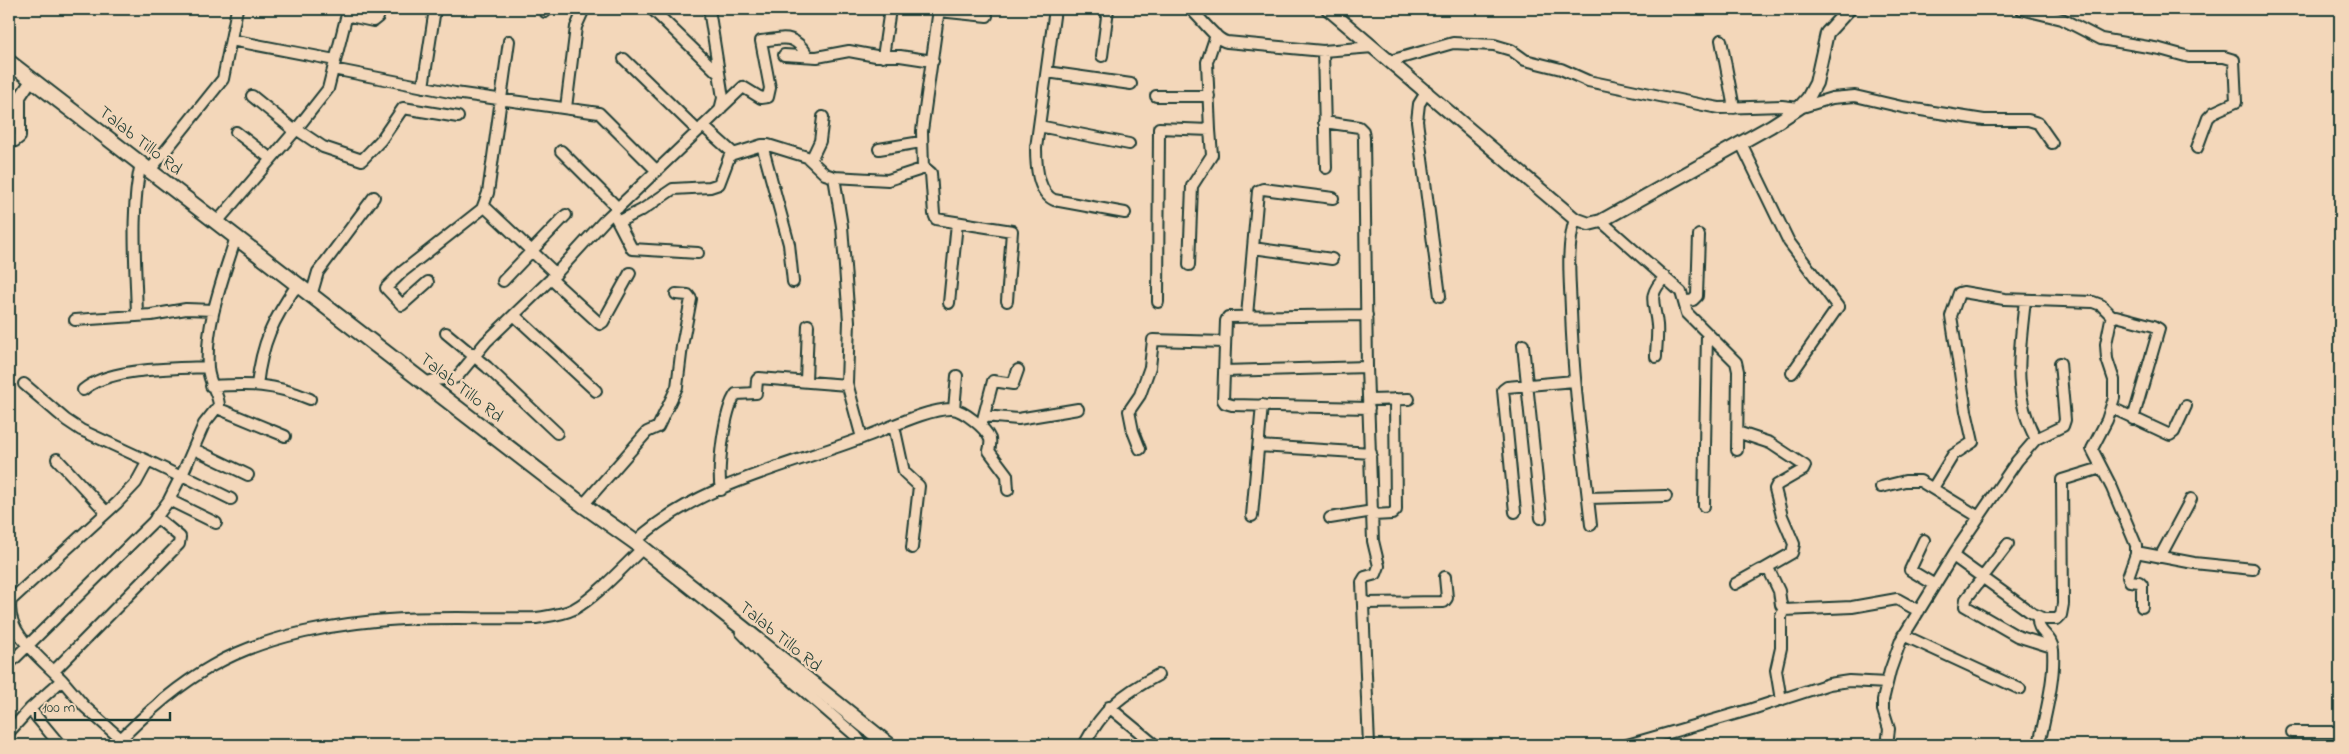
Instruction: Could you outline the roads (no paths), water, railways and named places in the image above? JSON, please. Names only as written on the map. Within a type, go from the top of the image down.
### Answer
[{"type":"main road","name":"Talab Tillo Rd","points":[[9,62],[297,286],[638,546],[886,743]]},
{"type":"street","points":[[137,316],[137,186],[145,167],[223,79],[237,9]]},
{"type":"street","points":[[217,222],[328,89],[346,18],[350,16],[376,20],[380,9]]},
{"type":"street","points":[[423,88],[435,9]]},
{"type":"street","points":[[566,108],[576,27],[584,9]]},
{"type":"street","points":[[652,9],[719,74]]},
{"type":"street","points":[[709,9],[722,107]]},
{"type":"street","points":[[883,57],[890,9]]},
{"type":"street","points":[[1055,9],[1039,126],[1037,162],[1042,186],[1049,198],[1066,203],[1126,212]]},
{"type":"street","points":[[1102,56],[1108,9]]},
{"type":"street","points":[[1190,9],[1203,20],[1220,40],[1227,42],[1323,51],[1373,46]]},
{"type":"street","points":[[1330,9],[1575,219],[1589,224],[1601,221],[1799,108],[1832,98],[1855,96],[1902,107],[1984,120],[2028,120],[2038,124],[2052,143]]},
{"type":"street","points":[[1799,108],[1808,98],[1816,83],[1827,33],[1849,9]]},
{"type":"street","points":[[2022,9],[2062,19],[2101,39],[2160,49],[2189,57],[2224,57],[2234,60],[2236,102],[2211,115],[2206,121],[2197,148]]},
{"type":"street","points":[[923,169],[921,142],[939,10],[987,16]]},
{"type":"street","points":[[1189,265],[1192,186],[1212,155],[1208,58],[1216,35]]},
{"type":"street","points":[[427,384],[437,378],[450,379],[457,377],[480,361],[553,276],[616,216],[657,171],[743,87],[764,98],[770,94],[761,41],[792,38],[799,42],[808,56]]},
{"type":"street","points":[[231,40],[334,64],[423,88],[594,112],[603,116],[657,171]]},
{"type":"street","points":[[1721,40],[1734,108]]},
{"type":"street","points":[[428,282],[402,305],[386,288],[402,272],[476,216],[484,206],[488,193],[509,41]]},
{"type":"street","points":[[1390,61],[1453,43],[1494,45],[1511,50],[1524,60],[1561,69],[1588,81],[1703,105],[1734,108],[1782,106],[1799,108]]},
{"type":"street","points":[[784,55],[822,56],[844,51],[883,57],[900,56],[933,61]]},
{"type":"street","points":[[1323,51],[1326,168]]},
{"type":"street","points":[[624,59],[701,129],[733,153]]},
{"type":"street","points":[[1047,72],[1131,84]]},
{"type":"street","points":[[9,142],[18,140],[20,137],[20,97],[32,79]]},
{"type":"street","points":[[1427,91],[1419,104],[1417,121],[1440,296]]},
{"type":"street","points":[[252,96],[295,130],[323,146],[362,160],[381,140],[403,108],[458,117]]},
{"type":"street","points":[[1156,96],[1209,96]]},
{"type":"street","points":[[812,160],[820,141],[823,117]]},
{"type":"street","points":[[1324,122],[1356,126],[1363,130],[1367,367],[1374,549],[1379,568],[1376,574],[1362,580],[1369,745]]},
{"type":"street","points":[[1039,126],[1129,144]]},
{"type":"street","points":[[1158,302],[1159,128],[1210,130]]},
{"type":"street","points":[[236,132],[271,159]]},
{"type":"street","points":[[879,149],[921,142]]},
{"type":"street","points":[[1741,142],[1789,242],[1838,307],[1792,373]]},
{"type":"street","points":[[616,216],[642,210],[673,189],[710,187],[719,184],[730,155],[762,145],[785,150],[812,160],[825,174],[834,177],[888,180],[927,168],[931,173],[934,217],[938,220],[1012,231],[1007,301]]},
{"type":"street","points":[[762,145],[789,244],[794,282]]},
{"type":"street","points":[[561,151],[616,216],[628,246],[632,249],[698,253]]},
{"type":"street","points":[[834,177],[842,226],[849,321],[847,385],[862,438]]},
{"type":"street","points":[[1247,316],[1257,194],[1260,190],[1333,198]]},
{"type":"street","points":[[311,296],[318,272],[374,197]]},
{"type":"street","points":[[484,206],[532,252],[566,293],[597,323],[602,324],[630,273]]},
{"type":"street","points":[[503,281],[566,215]]},
{"type":"street","points":[[1575,219],[1570,241],[1569,259],[1574,381],[1591,525]]},
{"type":"street","points":[[1601,221],[1681,292],[1687,313],[1736,362],[1738,371],[1737,450]]},
{"type":"street","points":[[949,303],[957,223]]},
{"type":"street","points":[[1684,302],[1693,300],[1697,296],[1699,235]]},
{"type":"street","points":[[9,664],[156,517],[169,500],[204,424],[217,408],[219,402],[211,386],[208,367],[210,323],[236,237]]},
{"type":"street","points":[[1253,248],[1332,258]]},
{"type":"street","points":[[1656,357],[1657,327],[1653,298],[1657,286],[1665,277]]},
{"type":"street","points":[[257,384],[261,359],[271,325],[297,286]]},
{"type":"street","points":[[1933,488],[1953,455],[1971,444],[1973,440],[1966,410],[1951,316],[1956,296],[1962,292],[2025,300],[2093,302],[2101,305],[2113,317]]},
{"type":"street","points":[[583,505],[648,432],[658,427],[675,393],[691,296],[676,294]]},
{"type":"street","points":[[2025,300],[2018,364],[2018,385],[2027,420],[2036,439]]},
{"type":"street","points":[[75,320],[137,316],[186,309],[214,310]]},
{"type":"street","points":[[1366,315],[1228,317],[1226,319],[1225,342],[1225,403],[1232,405],[1369,404],[1395,399],[1409,399]]},
{"type":"street","points":[[2113,317],[2119,316],[2159,329],[2133,419]]},
{"type":"street","points":[[2113,317],[2106,344],[2107,364],[2114,380],[2112,408],[2092,446],[2132,534],[2136,552],[2128,577],[2130,581],[2139,582],[2142,585],[2142,607]]},
{"type":"street","points":[[518,319],[596,391]]},
{"type":"street","points":[[806,381],[808,325]]},
{"type":"street","points":[[446,333],[480,361],[557,433]]},
{"type":"street","points":[[1704,506],[1707,333]]},
{"type":"street","points":[[1140,449],[1133,431],[1129,411],[1140,395],[1150,367],[1153,340],[1225,342]]},
{"type":"street","points":[[1523,345],[1541,518]]},
{"type":"street","points":[[1887,745],[1889,729],[1883,706],[1894,656],[1903,635],[2017,461],[2036,439],[2062,427],[2064,423],[2060,363]]},
{"type":"street","points":[[83,390],[102,378],[208,367]]},
{"type":"street","points":[[1224,372],[1367,367]]},
{"type":"street","points":[[981,428],[993,381],[1013,384],[1018,370]]},
{"type":"street","points":[[954,409],[957,376]]},
{"type":"street","points":[[721,490],[718,478],[725,427],[734,396],[738,392],[756,393],[757,380],[759,378],[847,385]]},
{"type":"street","points":[[1515,512],[1502,392],[1507,387],[1574,381]]},
{"type":"street","points":[[24,384],[74,425],[231,499]]},
{"type":"street","points":[[211,386],[257,384],[281,388],[310,399]]},
{"type":"street","points":[[1330,518],[1373,513],[1392,514],[1396,510],[1395,399]]},
{"type":"street","points":[[1252,516],[1262,405]]},
{"type":"street","points":[[2112,408],[2133,419],[2172,434],[2186,406]]},
{"type":"street","points":[[217,408],[285,436]]},
{"type":"street","points":[[148,461],[136,483],[11,600],[10,605],[13,619],[28,646],[54,671],[118,742],[162,702],[211,667],[255,647],[308,633],[380,621],[536,618],[559,615],[584,602],[638,546],[658,522],[674,512],[779,466],[928,414],[954,409],[967,415],[981,428],[990,439],[989,450],[1007,475],[1008,490]]},
{"type":"street","points":[[984,416],[1018,420],[1078,409]]},
{"type":"street","points":[[894,426],[904,472],[919,486],[912,548]]},
{"type":"street","points":[[1734,584],[1792,553],[1794,549],[1793,540],[1782,516],[1775,489],[1777,485],[1803,470],[1804,466],[1770,443],[1758,437],[1737,432]]},
{"type":"street","points":[[1259,446],[1371,453]]},
{"type":"street","points":[[194,449],[248,475]]},
{"type":"street","points":[[57,459],[106,512]]},
{"type":"street","points":[[1953,556],[2038,616],[2057,619],[2062,610],[2062,480],[2101,468]]},
{"type":"street","points":[[1881,487],[1915,480],[1933,488],[1979,517]]},
{"type":"street","points":[[1588,498],[1666,496]]},
{"type":"street","points":[[2160,557],[2191,499]]},
{"type":"street","points":[[169,500],[216,523]]},
{"type":"street","points":[[54,671],[179,544],[180,537],[156,517]]},
{"type":"street","points":[[1924,540],[1910,570],[1935,586]]},
{"type":"street","points":[[2008,544],[1966,599],[1965,606],[2017,636],[2052,647]]},
{"type":"street","points":[[2136,552],[2213,566],[2253,569]]},
{"type":"street","points":[[1764,569],[1770,572],[1778,588],[1784,610],[1781,616],[1780,648],[1776,670],[1777,686],[1782,700]]},
{"type":"street","points":[[1363,603],[1444,602],[1447,598],[1445,578]]},
{"type":"street","points":[[1784,610],[1852,607],[1897,600],[1920,611]]},
{"type":"street","points":[[2038,616],[2038,628],[2050,641],[2052,647],[2049,691],[2039,745]]},
{"type":"street","points":[[731,620],[752,645],[856,736],[863,745]]},
{"type":"street","points":[[1903,635],[2020,689]]},
{"type":"street","points":[[1084,745],[1108,707],[1158,674]]},
{"type":"street","points":[[9,732],[30,709],[62,680]]},
{"type":"street","points":[[1627,745],[1838,682],[1887,683]]},
{"type":"street","points":[[1108,707],[1154,745]]},
{"type":"street","points":[[30,709],[60,745]]},
{"type":"street","points":[[2292,732],[2340,732]]},
{"type":"street","points":[[1204,745],[1233,745]]}]
